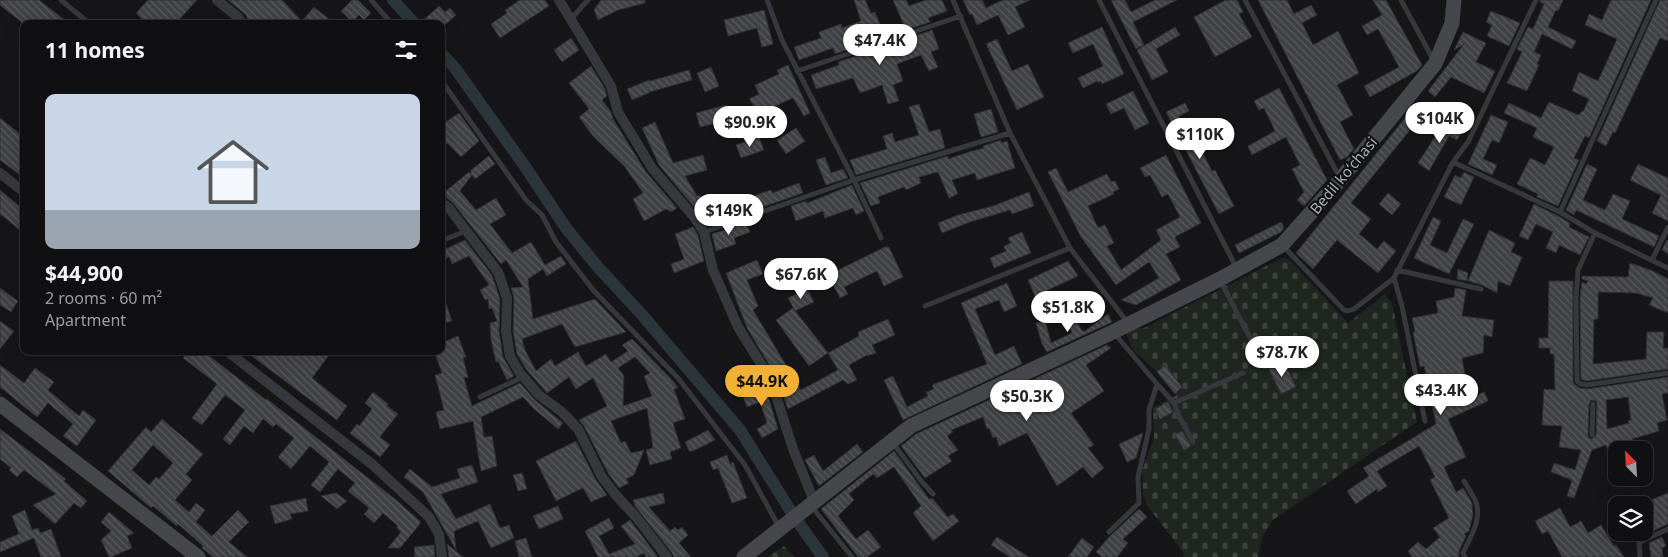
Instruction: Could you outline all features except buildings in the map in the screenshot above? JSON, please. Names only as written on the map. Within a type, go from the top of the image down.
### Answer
[{"type":"street","points":[[216,0],[240,20]]},
{"type":"street","points":[[560,0],[612,86],[618,112],[652,168],[694,217],[704,232],[713,270],[738,327],[771,380],[812,503]]},
{"type":"street","name":"Bedil koʻchasi","points":[[744,557],[911,426],[1113,332],[1238,270],[1282,245],[1340,180],[1435,64],[1452,23],[1454,0]]},
{"type":"street","points":[[0,173],[20,189]]},
{"type":"street","points":[[445,205],[498,272],[507,298],[506,331],[510,356],[523,377],[578,429],[606,483],[637,518],[667,557]]},
{"type":"street","points":[[232,355],[372,465],[429,517],[439,534],[442,557]]},
{"type":"street","points":[[0,404],[198,557]]},
{"type":"lane","points":[[61,0],[85,20]]},
{"type":"lane","points":[[371,0],[388,20]]},
{"type":"lane","points":[[571,19],[588,0]]},
{"type":"lane","points":[[767,0],[782,40],[854,180],[881,238]]},
{"type":"lane","points":[[953,0],[1010,133],[1070,248],[1128,324]]},
{"type":"lane","points":[[1100,0],[1238,270]]},
{"type":"lane","points":[[1245,0],[1340,180]]},
{"type":"lane","points":[[1401,0],[1435,64]]},
{"type":"lane","points":[[1282,245],[1344,310],[1354,309],[1394,278],[1453,162],[1468,142],[1536,0]]},
{"type":"lane","points":[[1560,212],[1656,0]]},
{"type":"lane","points":[[798,71],[961,16]]},
{"type":"lane","points":[[445,86],[526,200],[542,215],[556,242],[594,291],[678,378],[745,465],[780,529]]},
{"type":"lane","points":[[704,232],[854,180],[1010,133]]},
{"type":"lane","points":[[1453,162],[1560,212],[1595,233],[1668,268]]},
{"type":"lane","points":[[1652,260],[1668,227]]},
{"type":"lane","points":[[445,239],[466,231]]},
{"type":"lane","points":[[1595,233],[1578,270],[1576,298],[1577,381],[1591,387],[1668,373]]},
{"type":"lane","points":[[925,306],[1070,248]]},
{"type":"lane","points":[[1397,270],[1481,289]]},
{"type":"lane","points":[[1394,278],[1402,306],[1425,421]]},
{"type":"lane","points":[[1220,279],[1258,353]]},
{"type":"lane","points":[[1113,332],[1174,403],[1193,442]]},
{"type":"lane","points":[[1174,403],[1242,373]]},
{"type":"lane","points":[[480,396],[523,377]]},
{"type":"lane","points":[[1108,532],[1139,503],[1138,477],[1149,429],[1149,410],[1156,384]]},
{"type":"lane","points":[[1592,404],[1592,435]]},
{"type":"lane","points":[[892,441],[933,494]]},
{"type":"lane","points":[[1464,481],[1476,502],[1478,510],[1474,530],[1463,553],[1465,557]]},
{"type":"lane","points":[[812,503],[852,557]]},
{"type":"lane","points":[[1640,557],[1640,544],[1642,541],[1668,529]]},
{"type":"green space","points":[[1282,258],[1289,259],[1348,323],[1385,294],[1392,303],[1417,422],[1273,520],[1263,536],[1258,557],[1183,557],[1184,553],[1149,508],[1143,496],[1142,471],[1154,438],[1153,408],[1177,395],[1157,372],[1133,350],[1127,333],[1141,327],[1142,329]]},
{"type":"green space","points":[[784,546],[794,557],[767,557]]},
{"type":"waterway","points":[[393,0],[411,20]]},
{"type":"waterway","points":[[445,57],[455,68],[524,165],[566,228],[740,430],[795,518],[823,557]]}]
